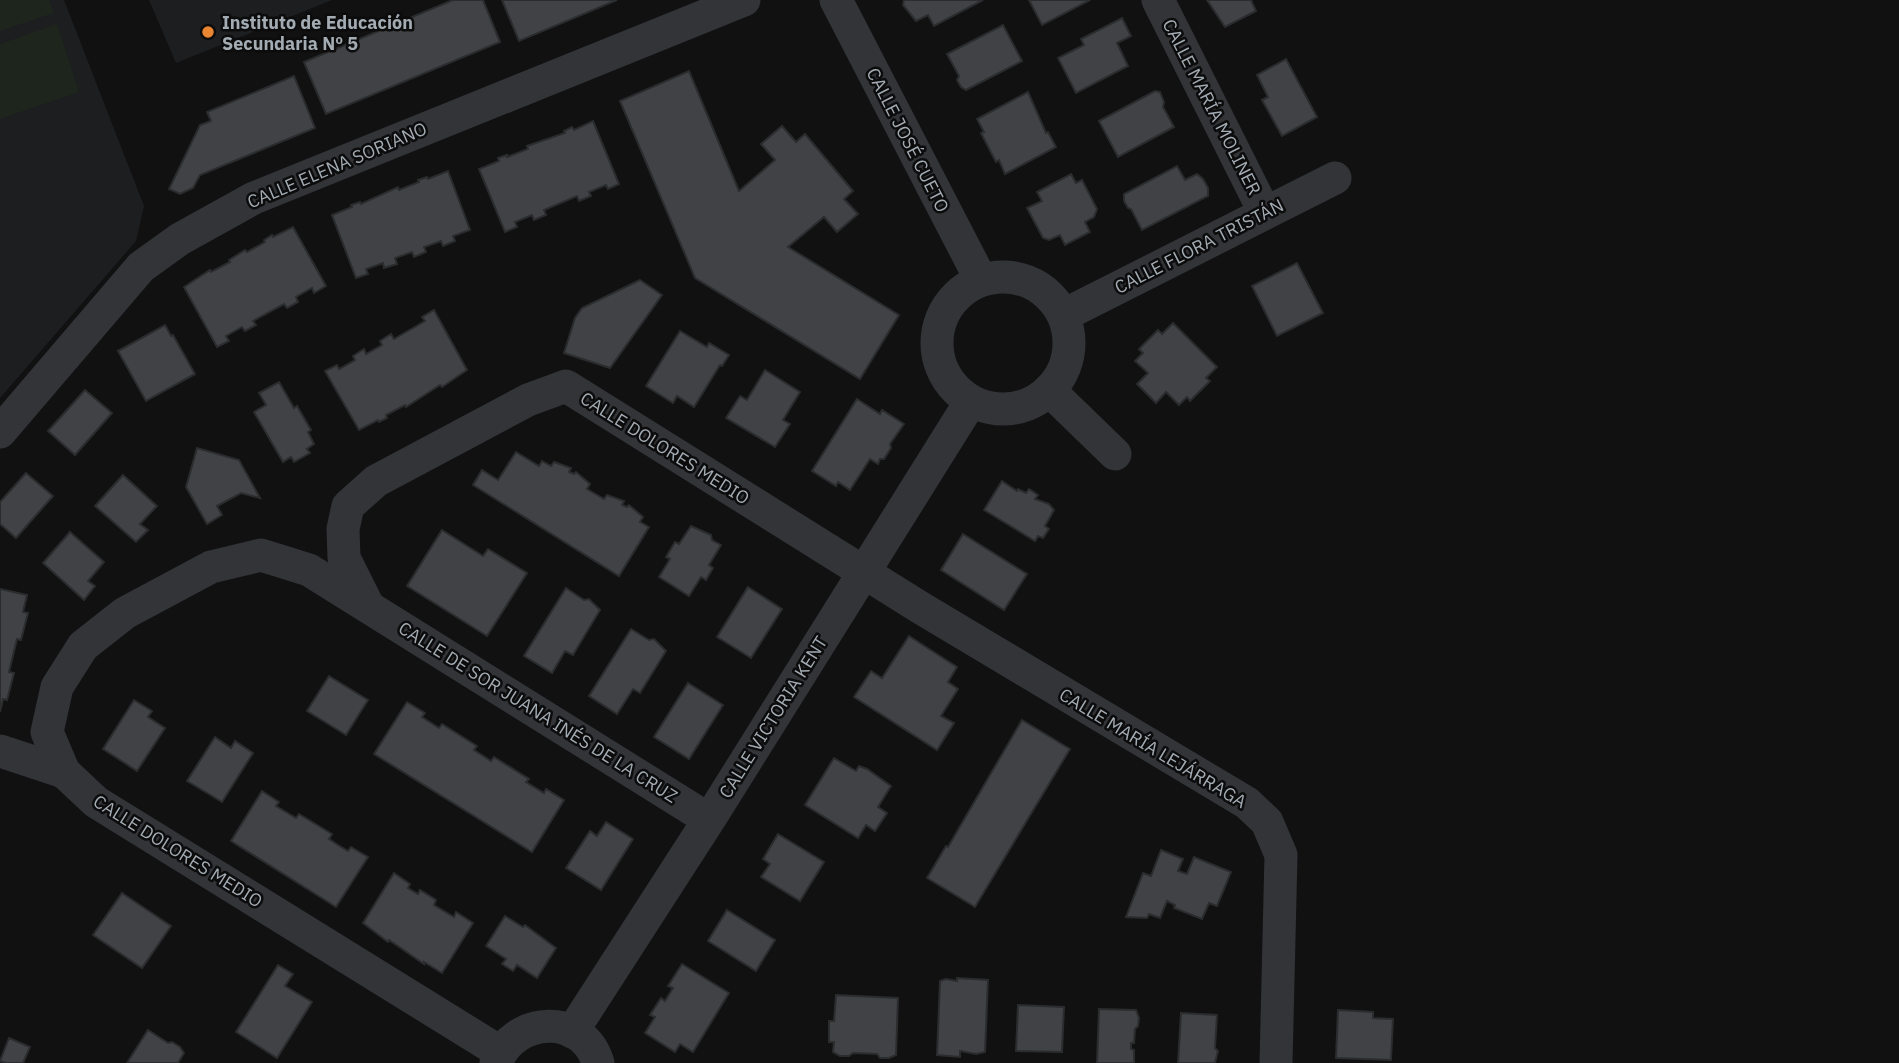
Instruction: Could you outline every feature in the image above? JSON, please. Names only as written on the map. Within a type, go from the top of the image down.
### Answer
[{"type":"street","name":"CALLE ELENA SORIANO","points":[[0,432],[142,267],[180,239],[254,198],[744,0]]},
{"type":"street","name":"CALLE JOSÉ CUETO","points":[[836,0],[981,279]]},
{"type":"street","name":"CALLE MARÍA MOLINER","points":[[1158,0],[1265,213]]},
{"type":"street","name":"CALLE FLORA TRISTÁN","points":[[1064,315],[1335,178]]},
{"type":"street","points":[[1004,276],[1027,281],[1051,296],[1064,315],[1070,339],[1067,362],[1058,381],[1042,397],[1027,405],[1004,409],[971,401],[952,386],[941,365],[937,336],[943,314],[961,291],[981,279],[1004,276]]},
{"type":"street","name":"CALLE DOLORES MEDIO","points":[[368,606],[344,558],[343,529],[348,506],[376,481],[528,400],[566,386],[864,571]]},
{"type":"street","points":[[1049,390],[1115,454]]},
{"type":"street","name":"CALLE VICTORIA KENT","points":[[572,1032],[971,401]]},
{"type":"street","name":"CALLE DOLORES MEDIO","points":[[368,606],[309,569],[261,555],[211,567],[125,613],[83,646],[57,687],[47,733],[64,772],[96,802],[498,1058]]},
{"type":"street","name":"CALLE MARÍA LEJÁRRAGA","points":[[864,571],[921,608],[1247,803],[1267,822],[1281,855],[1276,1063]]},
{"type":"street","name":"CALLE DE SOR JUANA INÉS DE LA CRUZ","points":[[368,606],[708,819]]},
{"type":"street","points":[[0,751],[64,772]]},
{"type":"street","points":[[498,1058],[519,1033],[536,1027],[562,1028],[586,1042],[598,1063]]},
{"type":"shaded area","points":[[0,0],[64,0],[144,206],[136,241],[0,398]]},
{"type":"shaded area","points":[[0,0],[49,0],[54,13],[0,31]]},
{"type":"shaded area","name":"Instituto de Educación Secundaria Nº 5","points":[[149,0],[332,0],[176,63]]},
{"type":"shaded area","points":[[57,24],[79,92],[0,119],[0,44]]},
{"type":"building","points":[[453,0],[483,0],[500,42],[326,114],[304,62]]},
{"type":"building","points":[[502,0],[617,0],[519,41]]},
{"type":"building","points":[[904,0],[983,0],[934,26],[928,15],[916,21],[903,5]]},
{"type":"building","points":[[1029,0],[1090,0],[1042,25]]},
{"type":"building","points":[[1207,0],[1251,0],[1256,11],[1225,27]]},
{"type":"building","points":[[1122,18],[1131,36],[1117,43],[1128,66],[1076,93],[1058,58],[1084,45],[1081,39]]},
{"type":"building","points":[[1003,25],[1022,61],[966,90],[961,87],[957,80],[959,76],[947,54]]},
{"type":"building","points":[[1286,59],[1317,117],[1282,136],[1262,100],[1268,97],[1257,75]]},
{"type":"building","points":[[689,71],[739,191],[775,160],[761,144],[782,126],[796,142],[805,134],[853,191],[844,199],[858,214],[837,232],[824,217],[788,247],[899,315],[860,379],[695,278],[620,101]]},
{"type":"building","points":[[294,76],[315,128],[200,175],[193,188],[180,194],[169,189],[200,125],[211,121],[207,112]]},
{"type":"building","points":[[1155,91],[1160,92],[1163,107],[1174,127],[1118,157],[1099,121]]},
{"type":"building","points":[[1028,92],[1046,133],[1048,132],[1056,147],[1005,174],[981,133],[984,132],[977,119]]},
{"type":"building","points":[[593,121],[619,184],[608,189],[606,185],[589,192],[591,196],[579,201],[577,196],[544,210],[546,215],[534,220],[532,215],[515,222],[517,227],[505,232],[479,169],[499,161],[498,158],[528,149],[527,146]]},
{"type":"building","points":[[1177,166],[1185,180],[1197,174],[1203,179],[1208,188],[1208,196],[1142,230],[1124,201],[1124,194]]},
{"type":"building","points":[[448,171],[470,230],[453,236],[455,241],[443,246],[441,241],[424,247],[426,252],[414,257],[412,252],[395,258],[397,264],[384,268],[383,263],[366,269],[368,274],[356,278],[332,215],[398,187],[399,190],[419,182],[418,180]]},
{"type":"building","points":[[1071,174],[1076,183],[1082,180],[1097,209],[1094,217],[1085,222],[1090,232],[1065,245],[1060,235],[1049,240],[1043,238],[1027,208],[1042,201],[1037,192]]},
{"type":"building","points":[[293,227],[326,286],[314,293],[312,288],[296,297],[298,302],[287,308],[284,304],[253,321],[256,325],[245,331],[242,327],[226,336],[229,341],[217,347],[184,287],[210,270],[211,272],[230,262],[229,260],[245,250],[247,252],[265,242],[264,240],[272,235],[273,237]]},
{"type":"building","points":[[1297,263],[1323,313],[1277,336],[1252,286]]},
{"type":"building","points":[[640,280],[662,295],[610,368],[564,353],[575,318],[582,308]]},
{"type":"building","points":[[434,310],[467,370],[406,407],[405,405],[386,415],[387,418],[359,430],[325,371],[337,365],[339,369],[355,360],[353,356],[364,349],[366,354],[382,345],[380,341],[391,334],[394,339],[425,321],[422,317]]},
{"type":"building","points":[[1173,323],[1217,367],[1206,378],[1210,381],[1190,401],[1187,397],[1179,405],[1166,392],[1156,403],[1137,384],[1148,373],[1135,361],[1143,353],[1139,349],[1158,330],[1162,334]]},
{"type":"building","points":[[165,325],[195,374],[146,401],[118,351]]},
{"type":"building","points":[[680,331],[707,347],[709,343],[729,355],[694,407],[677,396],[673,403],[646,386]]},
{"type":"building","points":[[765,370],[800,392],[783,420],[790,424],[775,447],[726,418],[740,396],[747,400]]},
{"type":"building","points":[[279,382],[311,430],[308,432],[314,444],[307,449],[310,453],[294,462],[291,457],[283,462],[254,412],[266,405],[259,393]]},
{"type":"building","points":[[85,390],[112,413],[75,455],[48,431]]},
{"type":"building","points":[[857,399],[880,414],[882,410],[904,424],[890,444],[891,448],[884,459],[880,459],[878,464],[870,459],[850,490],[838,482],[836,486],[812,471]]},
{"type":"building","points":[[197,448],[239,460],[260,498],[241,493],[217,506],[222,515],[207,524],[186,487]]},
{"type":"building","points":[[516,452],[539,466],[542,461],[551,466],[554,462],[571,468],[569,472],[576,472],[590,484],[587,489],[604,499],[607,495],[624,501],[622,505],[629,505],[643,517],[640,522],[649,527],[619,576],[473,485],[482,470],[498,480]]},
{"type":"building","points":[[26,473],[53,496],[16,538],[0,524],[0,502]]},
{"type":"building","points":[[123,475],[157,506],[140,524],[148,530],[136,542],[95,506]]},
{"type":"building","points":[[1002,481],[1017,491],[1018,489],[1026,493],[1029,489],[1038,495],[1035,499],[1049,504],[1054,510],[1045,526],[1049,529],[1043,538],[1038,536],[1035,541],[984,510]]},
{"type":"building","points":[[691,526],[711,535],[712,540],[721,545],[709,565],[713,568],[706,580],[701,577],[689,596],[659,577],[670,559],[666,557],[675,542],[679,544]]},
{"type":"building","points":[[442,530],[483,556],[488,549],[527,573],[487,636],[407,586]]},
{"type":"building","points":[[70,532],[104,562],[88,581],[95,586],[84,600],[43,563]]},
{"type":"building","points":[[963,534],[1027,574],[1004,610],[941,570]]},
{"type":"building","points":[[748,587],[782,609],[751,658],[717,637]]},
{"type":"building","points":[[566,588],[584,600],[589,599],[600,610],[573,655],[565,651],[552,673],[524,656]]},
{"type":"building","points":[[0,589],[27,595],[23,612],[28,613],[21,640],[17,639],[9,672],[14,673],[7,700],[3,699],[0,712]]},
{"type":"building","points":[[631,629],[649,640],[654,639],[666,651],[640,693],[633,689],[617,714],[589,696]]},
{"type":"building","points":[[909,636],[957,667],[948,682],[958,689],[941,716],[954,723],[937,750],[854,697],[871,671],[882,678]]},
{"type":"building","points":[[329,676],[368,700],[346,735],[307,711]]},
{"type":"building","points":[[688,683],[723,705],[689,759],[654,737]]},
{"type":"building","points":[[134,700],[152,711],[148,717],[165,728],[137,771],[103,749]]},
{"type":"building","points":[[407,702],[425,713],[422,717],[439,728],[442,724],[477,746],[474,750],[491,761],[494,757],[529,779],[526,782],[544,793],[546,789],[564,800],[532,852],[374,754]]},
{"type":"building","points":[[1022,720],[1070,749],[975,907],[927,878]]},
{"type":"building","points":[[215,737],[231,748],[235,741],[253,753],[222,802],[187,781]]},
{"type":"building","points":[[834,758],[856,771],[859,766],[867,769],[891,786],[878,807],[887,813],[875,831],[866,825],[858,838],[805,805]]},
{"type":"building","points":[[262,791],[279,802],[276,806],[296,818],[299,814],[332,834],[329,839],[338,845],[348,851],[351,847],[368,857],[336,907],[231,841]]},
{"type":"building","points":[[606,822],[633,839],[601,890],[566,868],[590,831],[597,836]]},
{"type":"building","points":[[778,834],[824,862],[800,901],[761,877],[770,864],[763,859]]},
{"type":"building","points":[[1161,850],[1183,859],[1178,871],[1187,874],[1194,857],[1231,872],[1217,906],[1209,903],[1202,919],[1174,908],[1175,905],[1167,901],[1160,918],[1149,914],[1147,918],[1126,917],[1143,873],[1151,876]]},
{"type":"building","points":[[394,873],[410,884],[408,888],[418,894],[420,890],[436,900],[434,905],[454,917],[456,912],[473,923],[442,973],[389,940],[388,942],[363,923]]},
{"type":"building","points":[[122,893],[171,926],[142,968],[93,935]]},
{"type":"building","points":[[727,910],[775,940],[756,971],[708,941]]},
{"type":"building","points":[[505,916],[523,927],[525,925],[556,948],[537,978],[517,965],[513,971],[502,964],[506,959],[486,946]]},
{"type":"building","points":[[682,964],[729,993],[693,1052],[680,1044],[675,1052],[645,1033],[655,1017],[650,1015],[661,998],[665,1001],[673,988],[668,986]]},
{"type":"building","points":[[278,965],[293,974],[285,986],[312,1002],[277,1058],[236,1032]]},
{"type":"building","points":[[957,978],[988,980],[985,1052],[976,1054],[960,1051],[960,1057],[937,1055],[940,981],[957,981]]},
{"type":"building","points":[[836,995],[898,998],[896,1055],[880,1058],[877,1054],[853,1053],[840,1056],[833,1052],[834,1042],[829,1042],[829,1021],[834,1021]]},
{"type":"building","points":[[1018,1005],[1064,1007],[1062,1052],[1016,1051]]},
{"type":"building","points":[[1099,1009],[1136,1010],[1138,1026],[1135,1029],[1134,1043],[1131,1043],[1134,1063],[1097,1063]]},
{"type":"building","points":[[1338,1010],[1373,1012],[1373,1018],[1393,1019],[1391,1060],[1336,1058]]},
{"type":"building","points":[[1181,1013],[1217,1015],[1215,1048],[1218,1051],[1215,1063],[1178,1063]]},
{"type":"building","points":[[148,1030],[180,1047],[184,1053],[178,1063],[127,1063]]},
{"type":"building","points":[[9,1038],[30,1047],[23,1063],[0,1061]]},
{"type":"place","name":"Instituto de Educación Secundaria Nº 5","points":[[208,32]]}]
